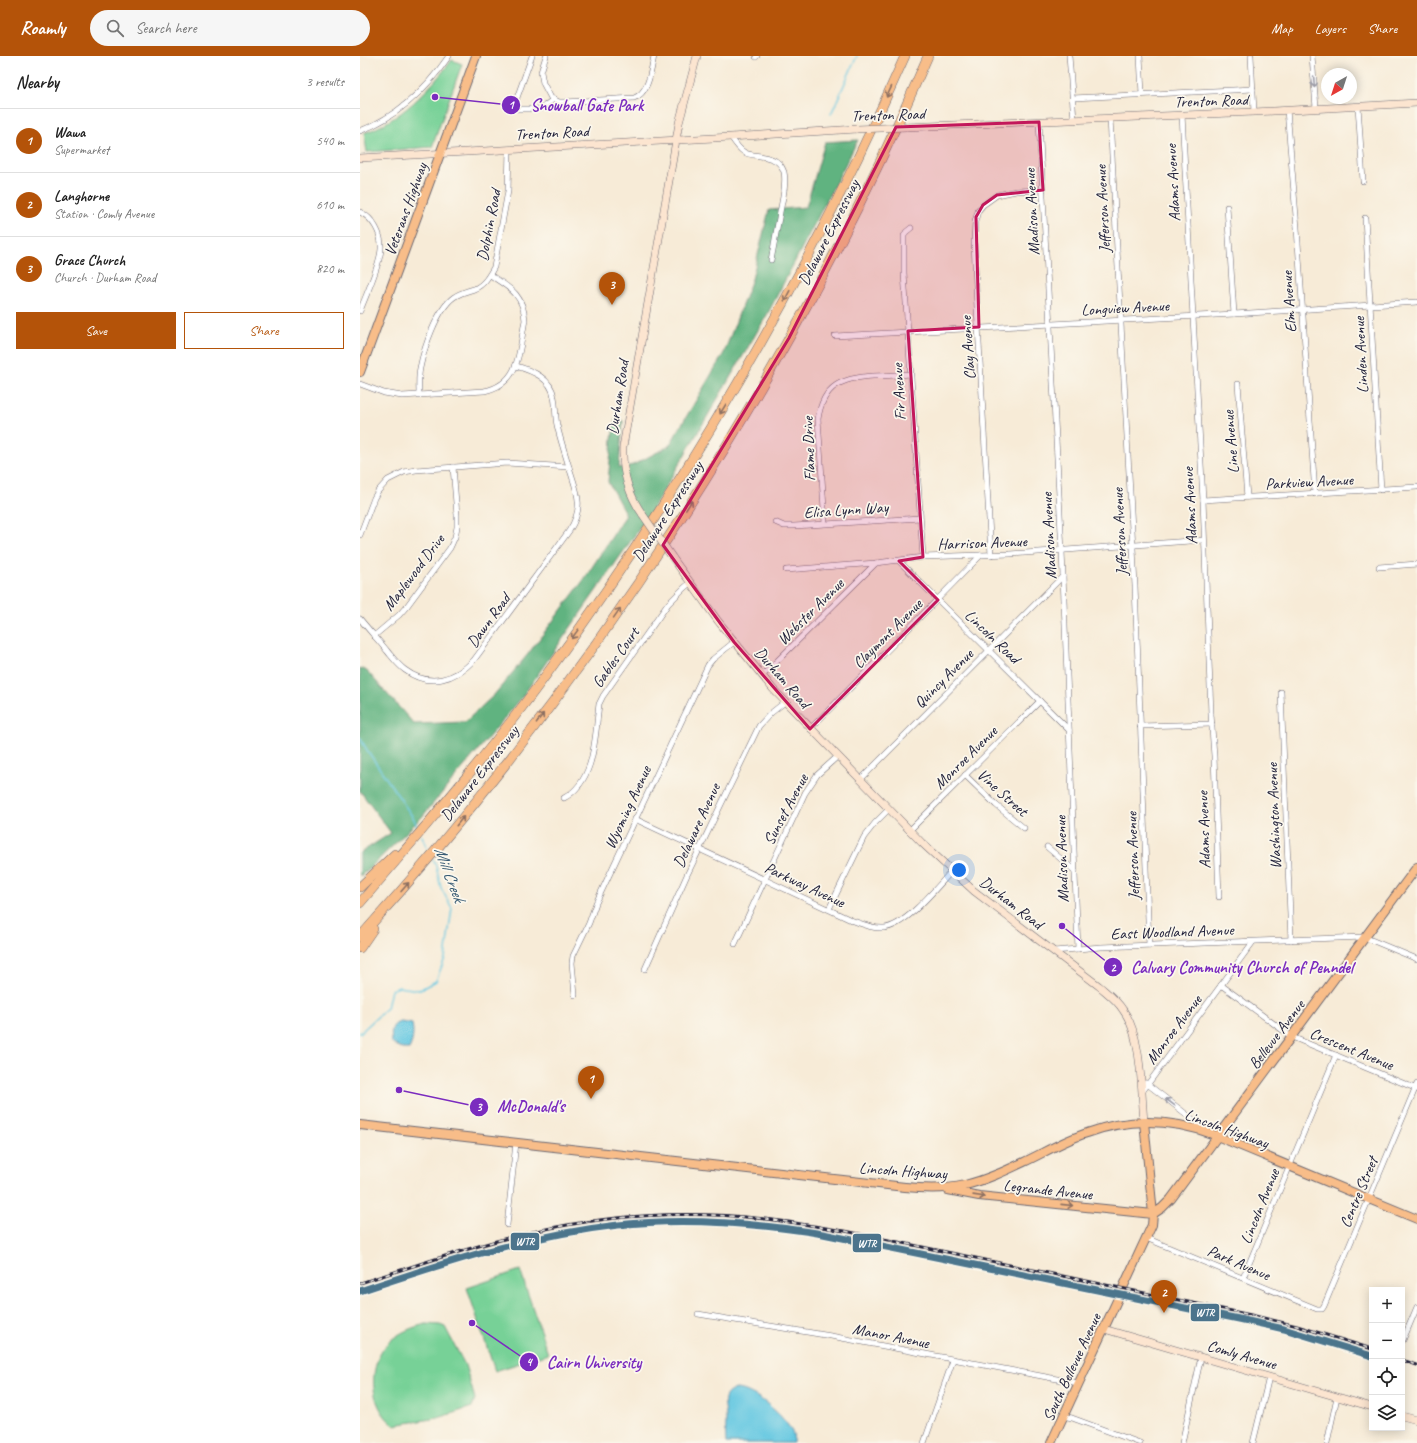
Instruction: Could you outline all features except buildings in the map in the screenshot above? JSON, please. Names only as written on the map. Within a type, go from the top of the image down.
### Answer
[{"type":"highway","name":"Delaware Expressway","points":[[413,839],[475,767],[550,669],[622,567],[674,488],[745,371],[782,306],[842,191],[905,56]]},
{"type":"highway","name":"Delaware Expressway","points":[[360,937],[435,851],[516,751],[640,580],[724,450],[789,338],[837,249],[870,182],[928,56]]},
{"type":"highway","points":[[360,887],[413,839]]},
{"type":"highway","points":[[360,903],[413,839]]},
{"type":"highway","points":[[360,948],[394,899]]},
{"type":"main road","name":"Veterans Highway","points":[[360,372],[476,56]]},
{"type":"main road","name":"Durham Road","points":[[697,56],[682,107],[623,447],[622,459],[626,480],[632,498],[690,583],[734,642],[762,676],[810,729],[888,810],[951,872],[1105,991],[1123,1010],[1132,1025],[1134,1034],[1140,1079],[1153,1214]]},
{"type":"main road","name":"Trenton Road","points":[[360,158],[731,137],[857,128],[1039,122],[1074,119],[1254,112],[1417,103]]},
{"type":"main road","name":"Bellevue Avenue","points":[[1153,1214],[1171,1199],[1215,1135],[1292,1037],[1364,937],[1417,868]]},
{"type":"main road","name":"Lincoln Highway","points":[[360,1125],[900,1187],[941,1189],[964,1185],[989,1178],[1072,1139],[1097,1129],[1117,1124],[1144,1122],[1177,1124],[1215,1135],[1417,1219]]},
{"type":"main road","name":"Legrande Avenue","points":[[941,1189],[979,1196],[1153,1214]]},
{"type":"main road","name":"South Bellevue Avenue","points":[[1051,1443],[1152,1225],[1153,1214]]},
{"type":"main road","name":"Comly Avenue","points":[[1104,1330],[1369,1406]]},
{"type":"main road","points":[[1405,1417],[1417,1420]]},
{"type":"street","points":[[360,131],[385,118],[406,104],[430,81],[449,56]]},
{"type":"street","points":[[532,56],[514,106],[516,108],[540,109],[554,99]]},
{"type":"street","points":[[546,56],[541,76],[548,93],[559,102],[638,97],[646,85],[654,56]]},
{"type":"street","points":[[1069,56],[1074,119]]},
{"type":"street","points":[[1140,56],[1142,94]]},
{"type":"street","points":[[1251,56],[1254,112]]},
{"type":"street","points":[[1312,56],[1316,108]]},
{"type":"street","points":[[1073,98],[1253,89]]},
{"type":"street","points":[[1358,106],[1363,181]]},
{"type":"street","name":"Elm Avenue","points":[[1287,110],[1315,494]]},
{"type":"street","name":"Adams Avenue","points":[[1182,115],[1204,540],[1219,897]]},
{"type":"street","name":"Jefferson Avenue","points":[[1110,118],[1133,544],[1149,946]]},
{"type":"street","name":"Madison Avenue","points":[[1039,122],[1062,551],[1078,949]]},
{"type":"street","points":[[731,137],[737,146],[745,153],[776,160],[784,171],[784,185],[771,260]]},
{"type":"street","name":"Dolphin Road","points":[[418,396],[420,370],[423,356],[440,312],[453,297],[477,287],[490,275],[494,267],[508,191],[509,149]]},
{"type":"street","name":"Clay Avenue","points":[[991,555],[974,231],[975,222],[978,211],[987,200],[997,194],[1016,191],[1043,190]]},
{"type":"street","points":[[1227,207],[1234,314]]},
{"type":"street","points":[[360,212],[367,217],[376,228],[379,235],[381,248],[378,262],[360,311]]},
{"type":"street","name":"Linden Avenue","points":[[1365,218],[1381,490]]},
{"type":"street","name":"Fir Avenue","points":[[911,228],[904,236],[903,258],[923,557]]},
{"type":"street","points":[[360,384],[395,396],[418,396],[494,389],[506,382],[516,366],[524,320],[522,304],[518,296],[512,290],[490,275]]},
{"type":"street","name":"Longview Avenue","points":[[835,336],[1234,314],[1417,302]]},
{"type":"street","name":"Dawn Road","points":[[360,619],[401,667],[417,677],[432,680],[453,677],[466,669],[474,660],[574,523],[579,509],[579,503],[557,423],[552,388],[543,378],[534,372],[516,366]]},
{"type":"street","name":"Flame Drive","points":[[825,523],[818,418],[821,404],[825,395],[837,384],[849,378],[910,374]]},
{"type":"street","name":"Line Avenue","points":[[1238,384],[1247,498]]},
{"type":"street","points":[[360,535],[374,498],[388,480],[404,472],[507,463],[569,467]]},
{"type":"street","name":"Maplewood Drive","points":[[374,636],[399,615],[407,606],[452,543],[457,528],[453,467]]},
{"type":"street","name":"Parkview Avenue","points":[[1202,500],[1417,487]]},
{"type":"street","name":"Elisa Lynn Way","points":[[775,522],[784,526],[920,518]]},
{"type":"street","name":"Harrison Avenue","points":[[786,570],[876,563],[923,557],[1062,551],[1133,544],[1204,540]]},
{"type":"street","name":"Claymont Avenue","points":[[810,729],[981,555]]},
{"type":"street","name":"Lincoln Road","points":[[899,560],[1069,730]]},
{"type":"street","name":"Webster Avenue","points":[[762,676],[876,563]]},
{"type":"street","points":[[1379,567],[1417,564]]},
{"type":"street","name":"Quincy Avenue","points":[[860,780],[1063,576]]},
{"type":"street","name":"Gables Court","points":[[564,798],[574,792],[578,787],[592,759],[601,698],[668,604],[690,583]]},
{"type":"street","name":"Wyoming Avenue","points":[[575,996],[572,969],[573,956],[589,923],[599,896],[708,665],[716,656],[734,642]]},
{"type":"street","name":"Washington Avenue","points":[[1281,692],[1291,940]]},
{"type":"street","name":"Monroe Avenue","points":[[910,831],[1040,701]]},
{"type":"street","name":"Delaware Avenue","points":[[645,969],[759,726],[771,713],[785,702]]},
{"type":"street","points":[[1140,726],[1212,724]]},
{"type":"street","name":"Sunset Avenue","points":[[735,944],[805,793],[817,775],[837,757]]},
{"type":"street","name":"Vine Street","points":[[965,775],[996,805],[1024,828]]},
{"type":"street","points":[[829,909],[864,837],[875,822],[888,810]]},
{"type":"street","name":"Parkway Avenue","points":[[635,819],[863,925],[881,928],[890,927],[905,918],[951,872]]},
{"type":"street","points":[[1047,847],[1075,871]]},
{"type":"street","points":[[1364,937],[1417,959]]},
{"type":"street","name":"East Woodland Avenue","points":[[1054,952],[1101,947],[1364,937]]},
{"type":"street","name":"Monroe Avenue","points":[[1141,1092],[1253,942]]},
{"type":"street","name":"Crescent Avenue","points":[[1221,985],[1292,1037],[1416,1087]]},
{"type":"street","name":"Lincoln Avenue","points":[[1243,1278],[1336,1055]]},
{"type":"street","points":[[1140,1079],[1215,1135]]},
{"type":"street","name":"Centre Street","points":[[1322,1309],[1416,1087]]},
{"type":"street","points":[[507,1225],[516,1143]]},
{"type":"street","name":"Park Avenue","points":[[1146,1238],[1317,1309],[1322,1309]]},
{"type":"street","points":[[1405,1335],[1417,1307]]},
{"type":"street","name":"Manor Avenue","points":[[698,1314],[831,1336],[1078,1383]]},
{"type":"street","points":[[1182,1443],[1201,1357]]},
{"type":"street","points":[[924,1443],[953,1360]]},
{"type":"street","points":[[1253,1443],[1269,1377]]},
{"type":"street","points":[[1327,1443],[1337,1397]]},
{"type":"street","points":[[1063,1416],[1140,1443]]},
{"type":"highlighted area","points":[[1039,122],[1043,190],[997,195],[983,205],[976,217],[979,327],[908,331],[923,557],[899,561],[938,600],[810,729],[734,642],[663,545],[789,338],[896,127]]},
{"type":"green space","points":[[452,60],[462,64],[432,147],[367,152],[364,133],[390,120],[413,103],[434,82]]},
{"type":"green space","points":[[858,140],[767,315],[651,512],[520,700],[421,818],[360,876],[360,853],[391,833],[360,791],[360,668],[367,671],[414,724],[465,722],[494,695],[528,654],[583,581],[626,515],[608,482],[615,420],[623,421],[619,468],[633,465],[669,446],[724,353],[752,279],[769,210],[806,207],[825,142]]},
{"type":"green space","points":[[520,1270],[548,1354],[495,1371],[467,1288]]},
{"type":"green space","points":[[426,1324],[445,1327],[465,1365],[475,1399],[472,1407],[438,1418],[394,1425],[385,1417],[375,1396],[374,1372],[377,1361],[390,1341],[407,1330]]},
{"type":"water","points":[[401,1022],[412,1024],[413,1037],[409,1049],[403,1049],[392,1043],[393,1027],[397,1023]]},
{"type":"water","points":[[736,1389],[752,1394],[777,1412],[793,1434],[793,1443],[726,1443],[725,1397],[731,1391]]},
{"type":"waterway","points":[[831,114],[857,56]]},
{"type":"waterway","name":"Mill Creek","points":[[360,738],[414,819],[418,829]]},
{"type":"waterway","name":"Mill Creek","points":[[422,836],[429,853]]},
{"type":"waterway","name":"Mill Creek","points":[[360,1033],[387,1008],[391,990],[399,987],[419,990],[436,981],[445,958],[452,908],[441,888],[436,866],[432,858]]},
{"type":"railway","points":[[360,1283],[485,1244],[557,1227],[616,1218],[646,1216],[735,1216],[775,1220],[845,1231],[1251,1315],[1297,1326],[1369,1348]]},
{"type":"railway","points":[[1405,1361],[1417,1365]]},
{"type":"transit line","name":"WTR","points":[[360,1291],[455,1260],[552,1236],[618,1225],[669,1221],[720,1222],[823,1234],[1239,1319],[1284,1329],[1369,1355]]},
{"type":"place","name":"Snowball Gate Park","points":[[435,97]]},
{"type":"place","name":"Grace Church","points":[[612,305]]},
{"type":"place","name":"Calvary Community Church of Penndel","points":[[1062,926]]},
{"type":"place","name":"McDonald's","points":[[399,1090]]},
{"type":"place","name":"Wawa","points":[[591,1099]]},
{"type":"place","name":"Langhorne","points":[[1164,1313]]},
{"type":"place","name":"Cairn University","points":[[472,1323]]}]
